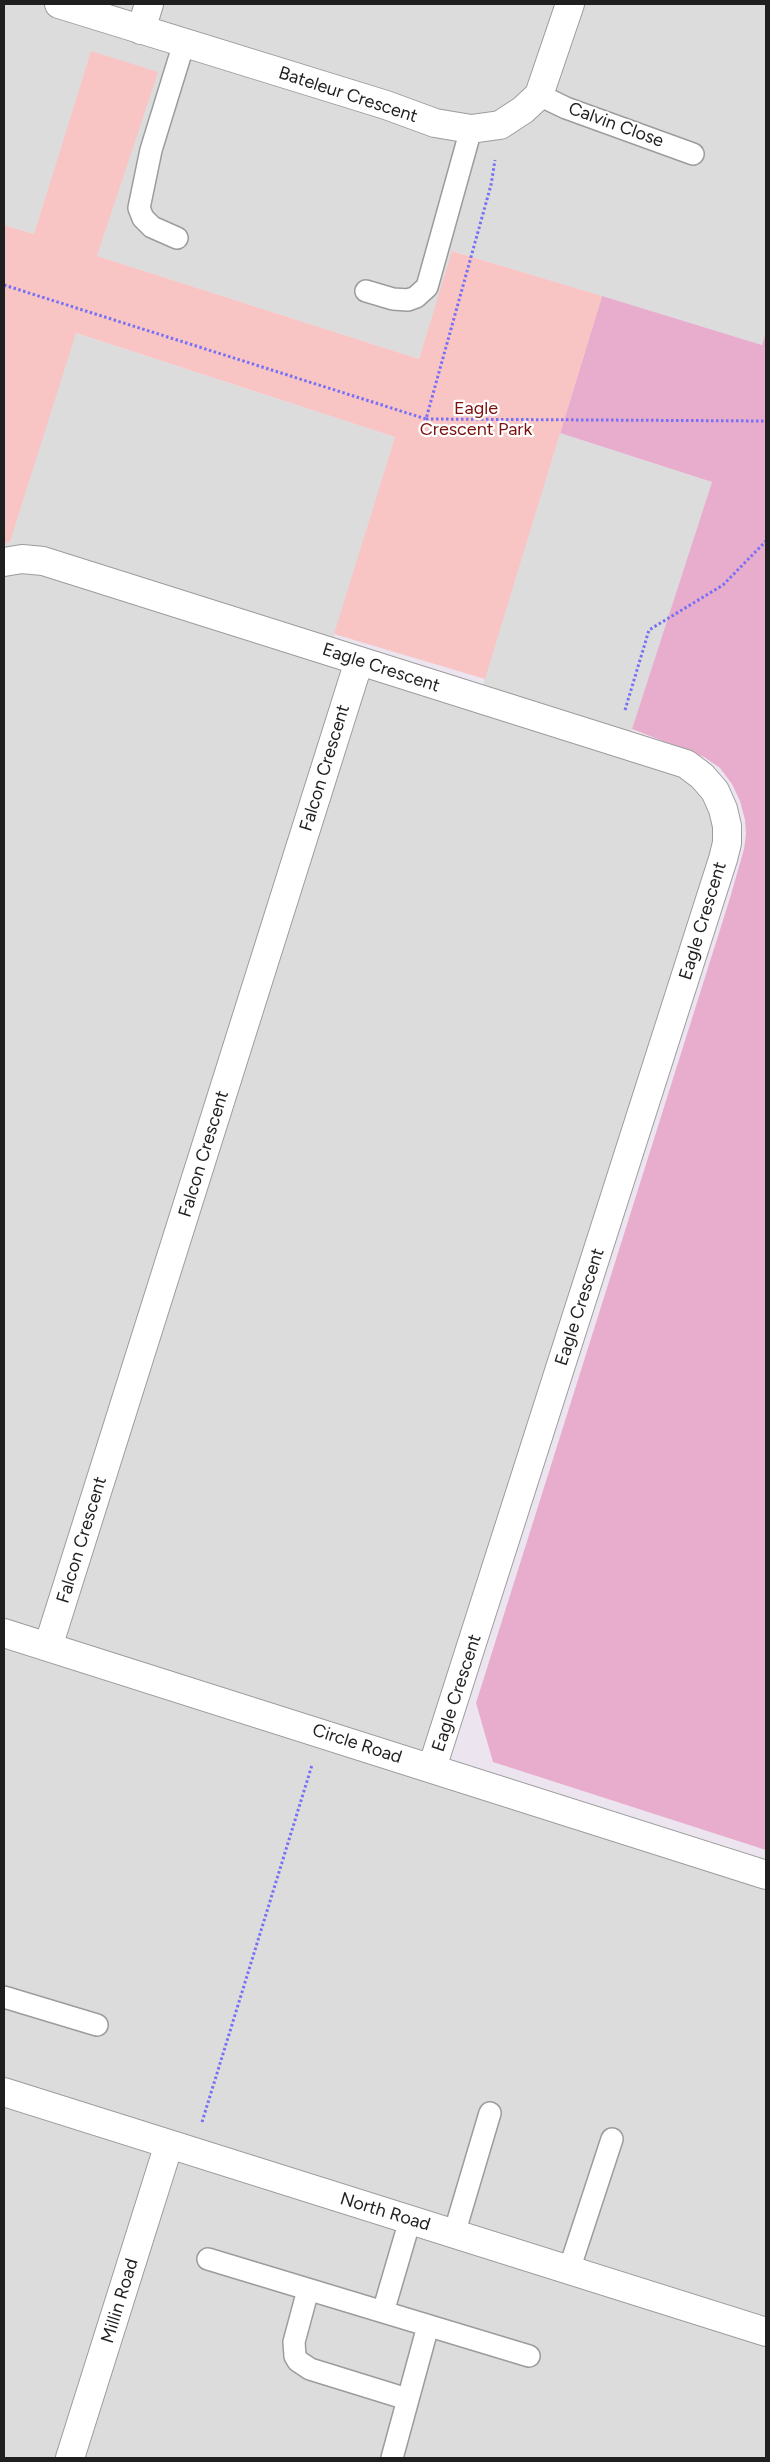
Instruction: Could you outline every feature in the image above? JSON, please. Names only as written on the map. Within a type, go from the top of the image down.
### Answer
[{"type":"street","name":"Bateleur Crescent","points":[[59,4],[386,105],[435,123],[471,129],[500,125],[523,110],[539,95],[570,4]]},
{"type":"street","points":[[140,30],[149,4]]},
{"type":"street","name":"Eagle Crescent","points":[[4,562],[22,559],[43,561],[686,764],[702,776],[715,791],[723,809],[727,843],[432,1768]]},
{"type":"street","name":"Falcon Crescent","points":[[48,1647],[359,661]]},
{"type":"street","name":"Circle Road","points":[[4,1633],[766,1875]]},
{"type":"street","name":"North Road","points":[[4,2092],[766,2332]]},
{"type":"street","name":"Millin Road","points":[[70,2458],[181,2147]]},
{"type":"lane","points":[[177,238],[152,227],[143,218],[139,208],[151,150],[184,43]]},
{"type":"lane","name":"Calvin Close","points":[[539,95],[566,108],[693,154]]},
{"type":"lane","points":[[366,291],[394,299],[408,300],[416,297],[427,287],[471,129]]},
{"type":"lane","points":[[4,1997],[97,2025]]},
{"type":"lane","points":[[454,2234],[490,2113]]},
{"type":"lane","points":[[569,2270],[612,2139]]},
{"type":"lane","points":[[383,2312],[410,2220]]},
{"type":"lane","points":[[208,2259],[529,2356]]},
{"type":"lane","points":[[308,2290],[294,2342],[294,2356],[298,2362],[310,2369],[407,2399]]},
{"type":"lane","points":[[392,2458],[428,2326]]},
{"type":"path","points":[[426,419],[491,184],[500,125]]},
{"type":"path","points":[[4,285],[426,419],[766,421]]},
{"type":"path","points":[[616,742],[649,630],[723,584],[766,541]]},
{"type":"path","points":[[181,2147],[322,1733]]},
{"type":"shaded area","points":[[4,4],[766,4],[766,332],[762,345],[453,251],[419,359],[97,256],[157,72],[91,52],[34,234],[4,225]]},
{"type":"shaded area","points":[[602,296],[762,345],[766,332],[766,1850],[493,1762],[476,1703],[730,898],[744,849],[746,834],[745,820],[740,801],[732,784],[720,768],[704,757],[632,729],[712,482],[560,433]]},
{"type":"shaded area","points":[[75,333],[395,437],[331,646],[481,691],[560,433],[712,482],[626,748],[685,768],[723,822],[430,1769],[766,1876],[766,2458],[4,2458],[4,544],[10,542]]},
{"type":"green space","name":"Eagle Crescent Park","points":[[91,51],[158,72],[97,256],[419,359],[452,251],[602,296],[485,679],[334,634],[395,437],[76,333],[10,542],[4,544],[4,225],[34,234]]}]
